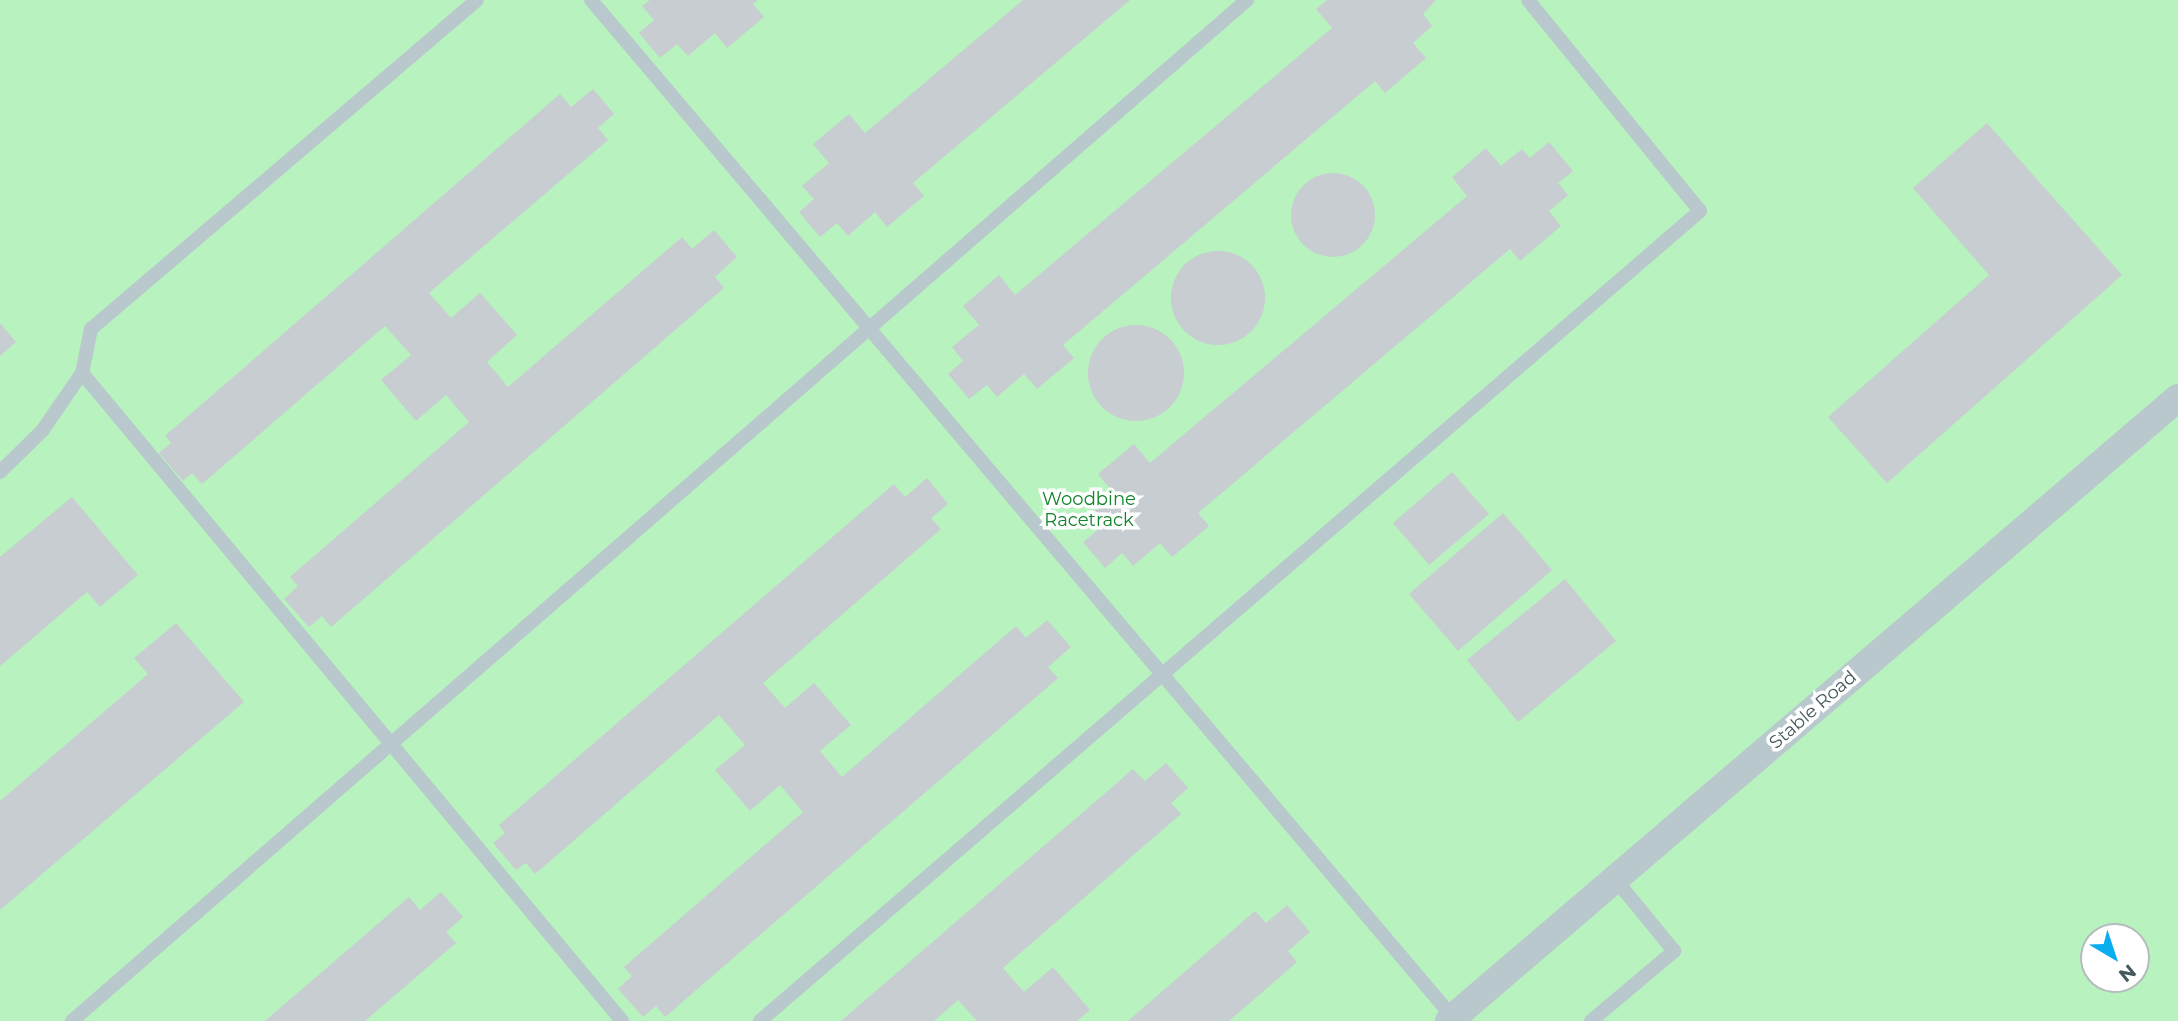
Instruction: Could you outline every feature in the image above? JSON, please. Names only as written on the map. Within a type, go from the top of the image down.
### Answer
[{"type":"street","name":"Stable Road","points":[[1452,1020],[2178,398]]},
{"type":"lane","points":[[0,472],[42,431],[82,373],[91,329],[477,0]]},
{"type":"lane","points":[[591,0],[865,328],[1164,673],[1452,1020]]},
{"type":"lane","points":[[72,1021],[392,745],[865,328],[1247,0]]},
{"type":"lane","points":[[760,1021],[1700,211],[1528,0]]},
{"type":"lane","points":[[82,373],[622,1021]]},
{"type":"lane","points":[[1591,1021],[1674,951],[1615,879]]},
{"type":"green space","name":"Woodbine Racetrack","points":[[0,0],[2178,0],[2178,1021],[0,1021]]},
{"type":"building","points":[[650,0],[758,0],[753,4],[764,17],[727,48],[715,33],[688,56],[677,44],[660,58],[639,33],[654,20],[642,6]]},
{"type":"building","points":[[1023,0],[1130,0],[913,183],[924,196],[887,227],[875,212],[848,236],[837,223],[820,237],[799,212],[814,199],[802,186],[829,163],[813,144],[849,114],[865,133]]},
{"type":"building","points":[[1327,0],[1436,0],[1423,14],[1432,26],[1413,43],[1426,58],[1385,93],[1375,81],[1063,345],[1074,358],[1037,389],[1024,374],[997,397],[987,385],[969,399],[948,374],[963,361],[952,347],[979,325],[963,306],[999,275],[1015,295],[1332,28],[1316,9]]},
{"type":"building","points":[[593,89],[614,114],[598,128],[608,140],[429,293],[451,318],[480,293],[517,335],[487,362],[508,387],[682,237],[692,249],[714,230],[737,257],[715,277],[724,288],[331,627],[322,616],[309,627],[284,599],[298,586],[290,577],[469,422],[446,395],[416,421],[381,380],[411,355],[385,326],[202,484],[192,473],[183,481],[159,453],[171,443],[165,436],[560,94],[571,107]]},
{"type":"building","points":[[1987,123],[2122,275],[1887,483],[1828,417],[1989,275],[1913,188]]},
{"type":"building","points":[[1549,142],[1573,171],[1558,183],[1568,195],[1549,211],[1561,226],[1520,261],[1510,249],[1198,513],[1209,526],[1172,557],[1160,543],[1133,566],[1122,553],[1105,568],[1083,542],[1098,530],[1087,516],[1114,493],[1098,474],[1134,444],[1150,463],[1467,196],[1452,177],[1486,148],[1501,166],[1522,149],[1530,158]]},
{"type":"building","points":[[1333,173],[1349,176],[1363,185],[1372,199],[1375,215],[1372,231],[1363,245],[1349,254],[1333,257],[1317,254],[1303,245],[1294,231],[1291,215],[1294,199],[1303,185],[1317,176]]},
{"type":"building","points":[[1218,251],[1236,255],[1251,265],[1261,280],[1265,298],[1261,316],[1251,331],[1236,341],[1218,345],[1200,341],[1185,331],[1175,316],[1171,298],[1175,280],[1185,265],[1200,255]]},
{"type":"building","points":[[0,323],[16,342],[0,356]]},
{"type":"building","points":[[1136,325],[1154,329],[1170,339],[1180,355],[1184,373],[1180,391],[1170,407],[1154,417],[1136,421],[1118,417],[1102,407],[1092,391],[1088,373],[1092,355],[1102,339],[1118,329]]},
{"type":"building","points":[[1452,472],[1489,514],[1429,565],[1393,523]]},
{"type":"building","points":[[927,478],[948,504],[931,518],[941,529],[763,683],[785,708],[814,683],[851,725],[820,751],[842,777],[1016,626],[1026,638],[1047,620],[1071,647],[1048,667],[1058,678],[665,1017],[656,1006],[643,1017],[618,989],[632,976],[624,967],[803,812],[780,785],[750,811],[715,770],[745,745],[719,715],[535,874],[526,863],[516,870],[493,843],[505,833],[499,825],[894,484],[905,497]]},
{"type":"building","points":[[72,497],[138,575],[100,607],[87,592],[0,666],[0,557]]},
{"type":"building","points":[[1503,513],[1552,570],[1458,651],[1409,594]]},
{"type":"building","points":[[1565,579],[1616,641],[1518,722],[1467,660]]},
{"type":"building","points":[[176,623],[244,702],[0,910],[0,801],[148,674],[134,658]]},
{"type":"building","points":[[1166,763],[1188,788],[1171,803],[1181,814],[1003,968],[1024,992],[1053,967],[1090,1010],[1077,1021],[977,1021],[958,1000],[934,1021],[841,1021],[1133,769],[1145,781]]},
{"type":"building","points":[[441,892],[463,917],[446,932],[456,943],[365,1021],[265,1021],[409,897],[420,910]]},
{"type":"building","points":[[1287,905],[1310,932],[1288,951],[1297,962],[1229,1021],[1128,1021],[1255,911],[1266,923]]}]
